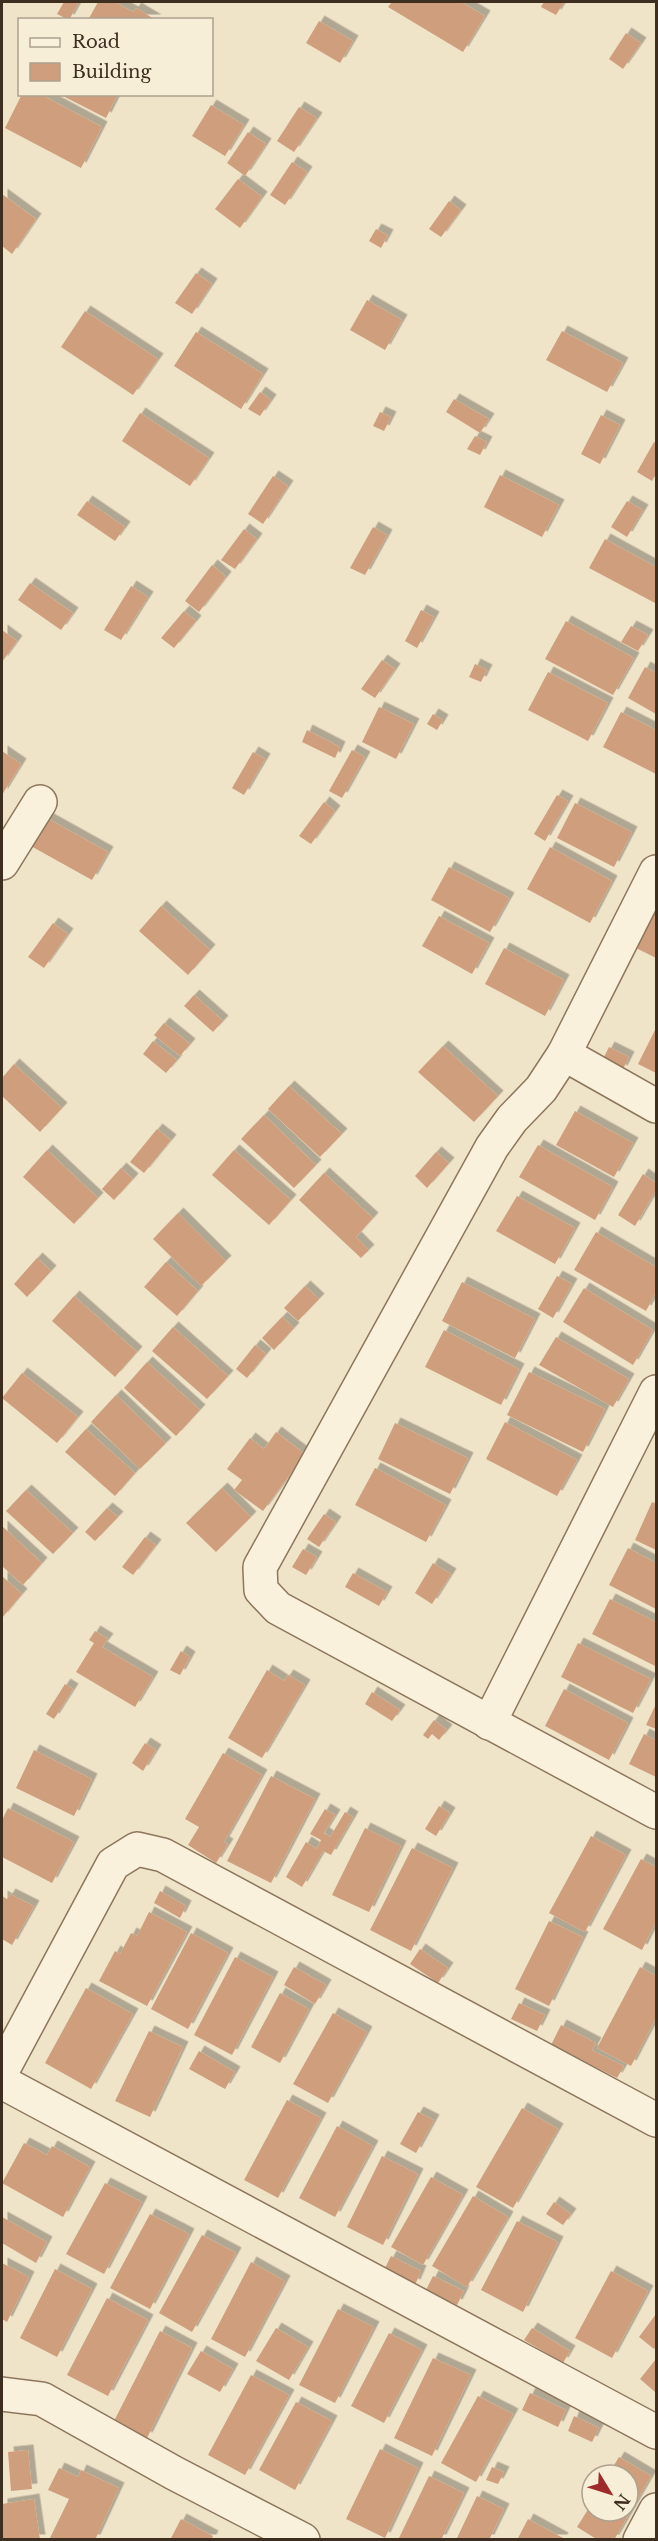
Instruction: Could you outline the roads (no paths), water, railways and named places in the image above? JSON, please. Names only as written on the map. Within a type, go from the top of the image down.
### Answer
[{"type":"street","points":[[2,863],[40,802]]},
{"type":"street","points":[[657,872],[564,1054],[541,1089],[512,1119],[492,1147],[260,1567],[261,1590],[278,1608],[657,1812]]},
{"type":"street","points":[[564,1054],[657,1106]]},
{"type":"street","points":[[489,1723],[657,1392]]},
{"type":"street","points":[[2,2071],[113,1864],[137,1849],[163,1855],[657,2120]]},
{"type":"street","points":[[2,2082],[657,2432]]},
{"type":"street","points":[[2,2394],[42,2399],[174,2473],[303,2540]]},
{"type":"street","points":[[640,2540],[657,2510]]}]
